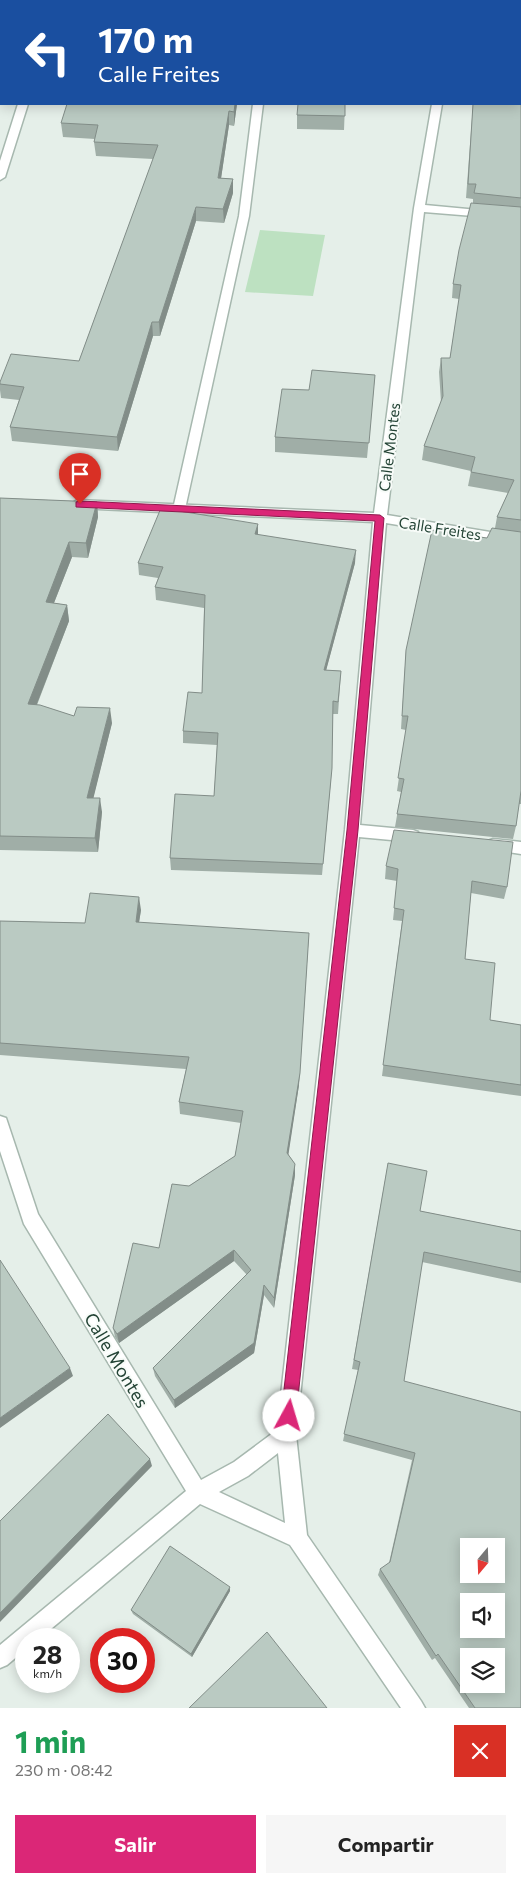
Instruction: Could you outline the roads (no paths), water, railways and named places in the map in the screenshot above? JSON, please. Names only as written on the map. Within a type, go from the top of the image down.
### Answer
[{"type":"street","points":[[0,176],[22,105]]},
{"type":"street","points":[[179,509],[244,216],[258,105]]},
{"type":"street","name":"Calle Montes","points":[[414,1708],[298,1538],[286,1435],[352,830],[380,518],[419,208],[441,106]]},
{"type":"street","points":[[419,208],[521,217]]},
{"type":"street","name":"Calle Freites","points":[[60,504],[380,518],[521,541]]},
{"type":"street","points":[[352,830],[432,838]]},
{"type":"street","points":[[481,844],[521,848]]},
{"type":"street","name":"Calle Montes","points":[[0,1124],[30,1218],[198,1494]]},
{"type":"street","points":[[0,1658],[198,1494],[241,1468],[286,1435]]},
{"type":"street","points":[[198,1494],[298,1538]]}]
